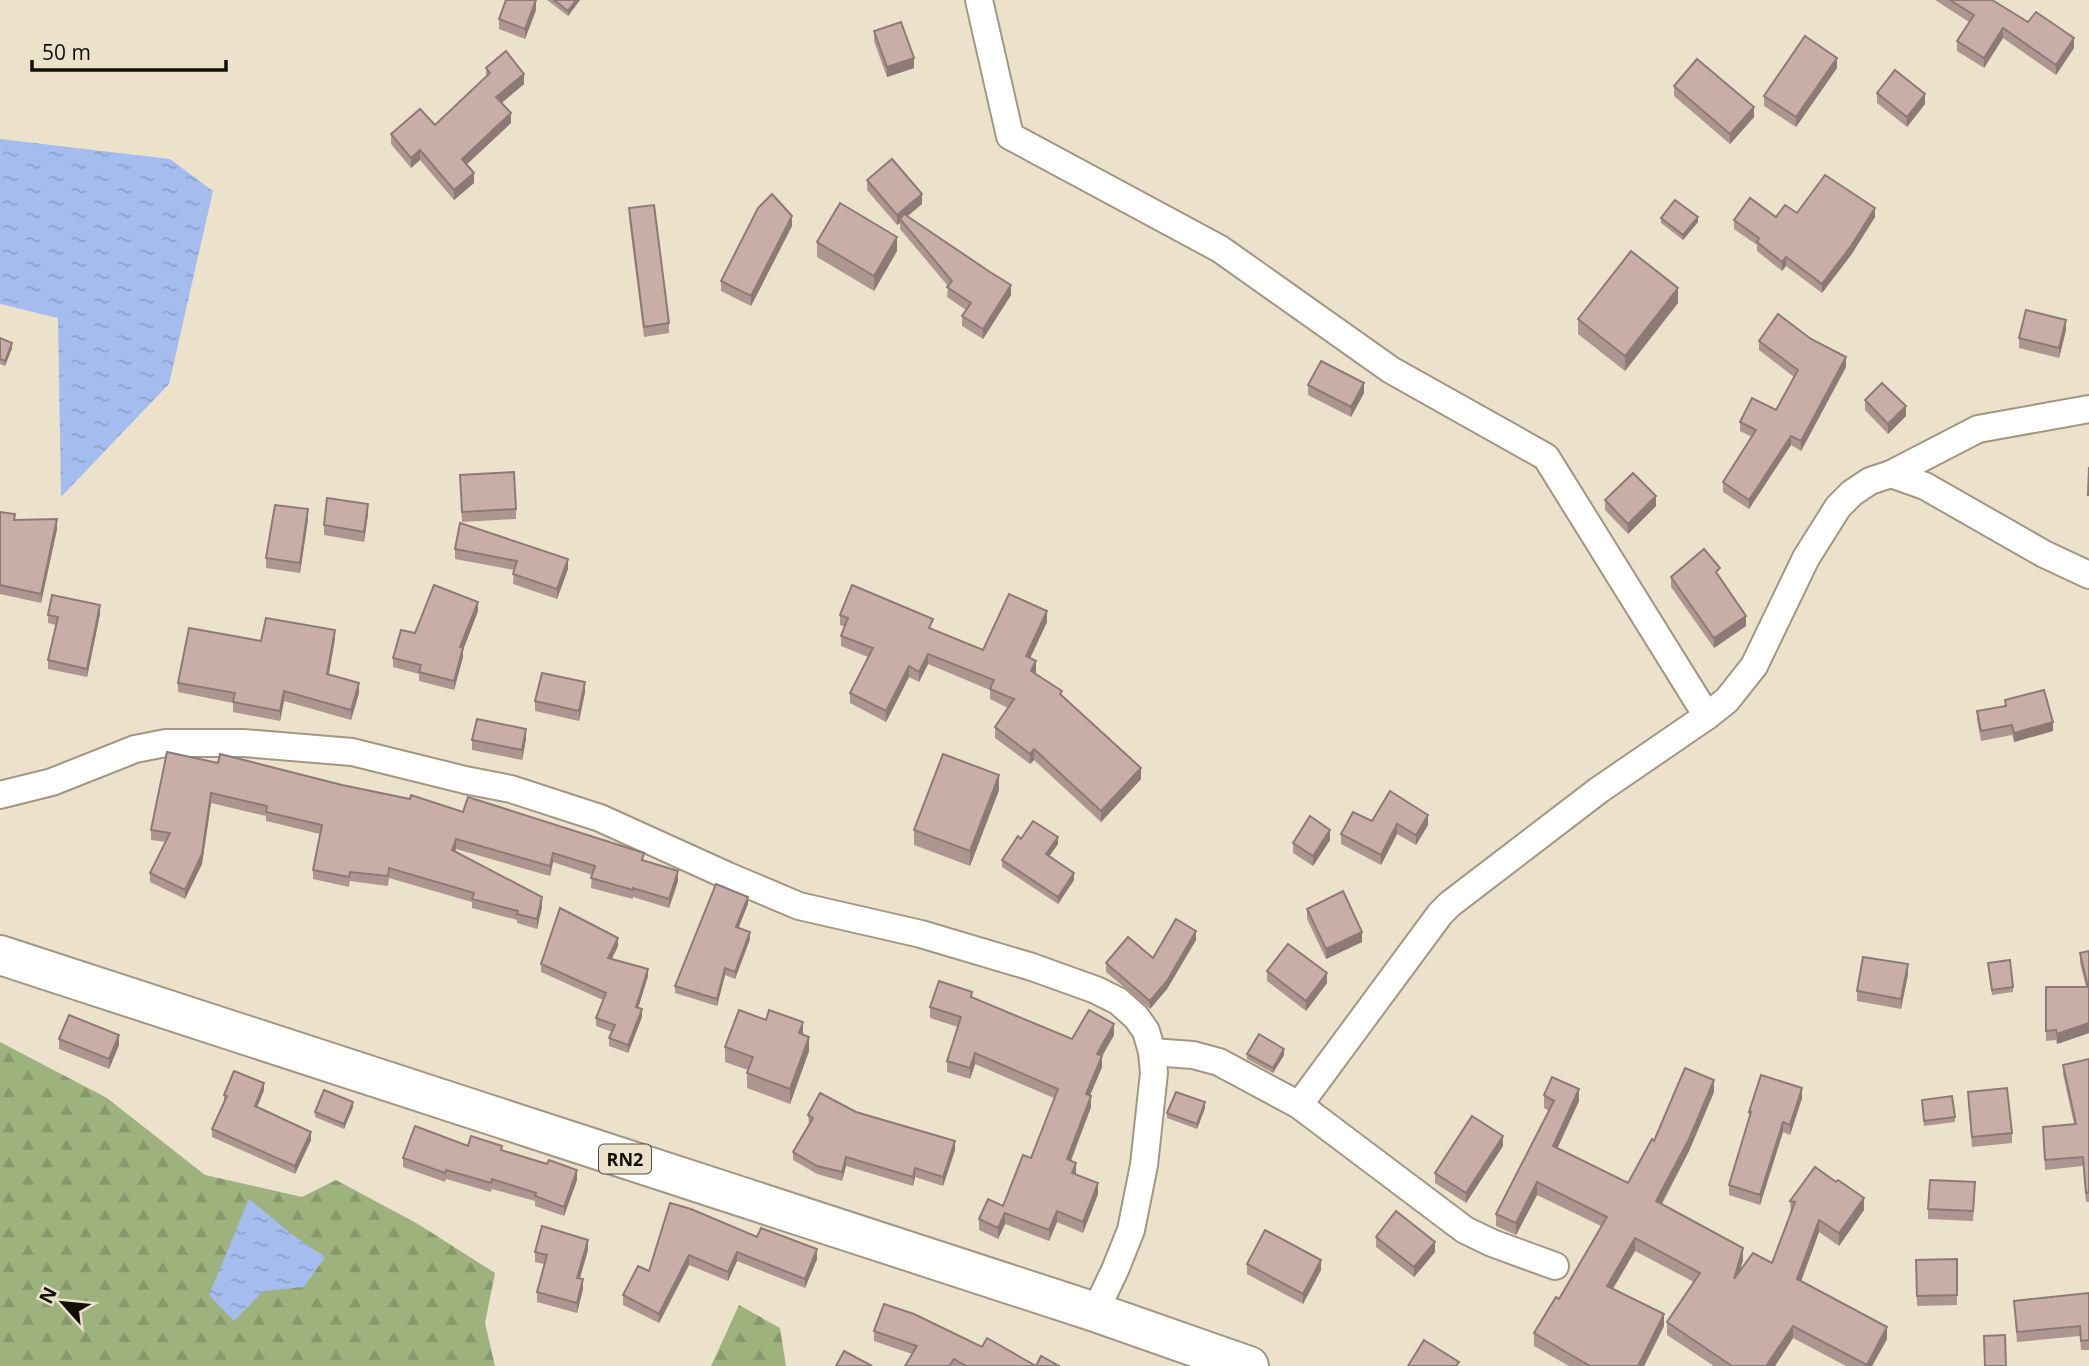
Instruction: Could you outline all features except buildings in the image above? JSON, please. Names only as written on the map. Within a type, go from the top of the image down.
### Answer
[{"type":"highway","name":"RN2","points":[[0,955],[1095,1312],[1249,1366]]},
{"type":"street","points":[[979,0],[1010,136],[1220,249],[1391,370],[1546,457],[1707,716]]},
{"type":"street","points":[[1299,1104],[1450,904],[1599,790],[1707,716],[1727,699],[1754,666],[1806,558],[1838,508],[1852,493],[1870,481],[1891,474],[1978,429],[2089,409]]},
{"type":"street","points":[[1891,474],[1925,486],[2044,554],[2089,575]]},
{"type":"street","points":[[0,795],[51,782],[135,749],[166,743],[243,743],[352,752],[511,789],[600,818],[799,906],[921,934],[1032,967],[1096,990],[1118,1001],[1136,1017],[1146,1031],[1154,1073],[1144,1165],[1131,1230],[1095,1312]]},
{"type":"street","points":[[1152,1052],[1193,1055],[1219,1062],[1299,1104],[1465,1230],[1555,1266]]},
{"type":"green space","points":[[0,1042],[107,1098],[205,1175],[302,1197],[336,1180],[418,1224],[495,1273],[485,1323],[495,1366],[0,1366]]},
{"type":"green space","points":[[739,1305],[780,1328],[786,1366],[711,1366]]},
{"type":"water","points":[[0,139],[170,159],[213,191],[169,384],[61,497],[58,318],[0,304]]},
{"type":"water","points":[[249,1199],[294,1236],[325,1257],[304,1287],[263,1291],[234,1321],[209,1295]]}]
